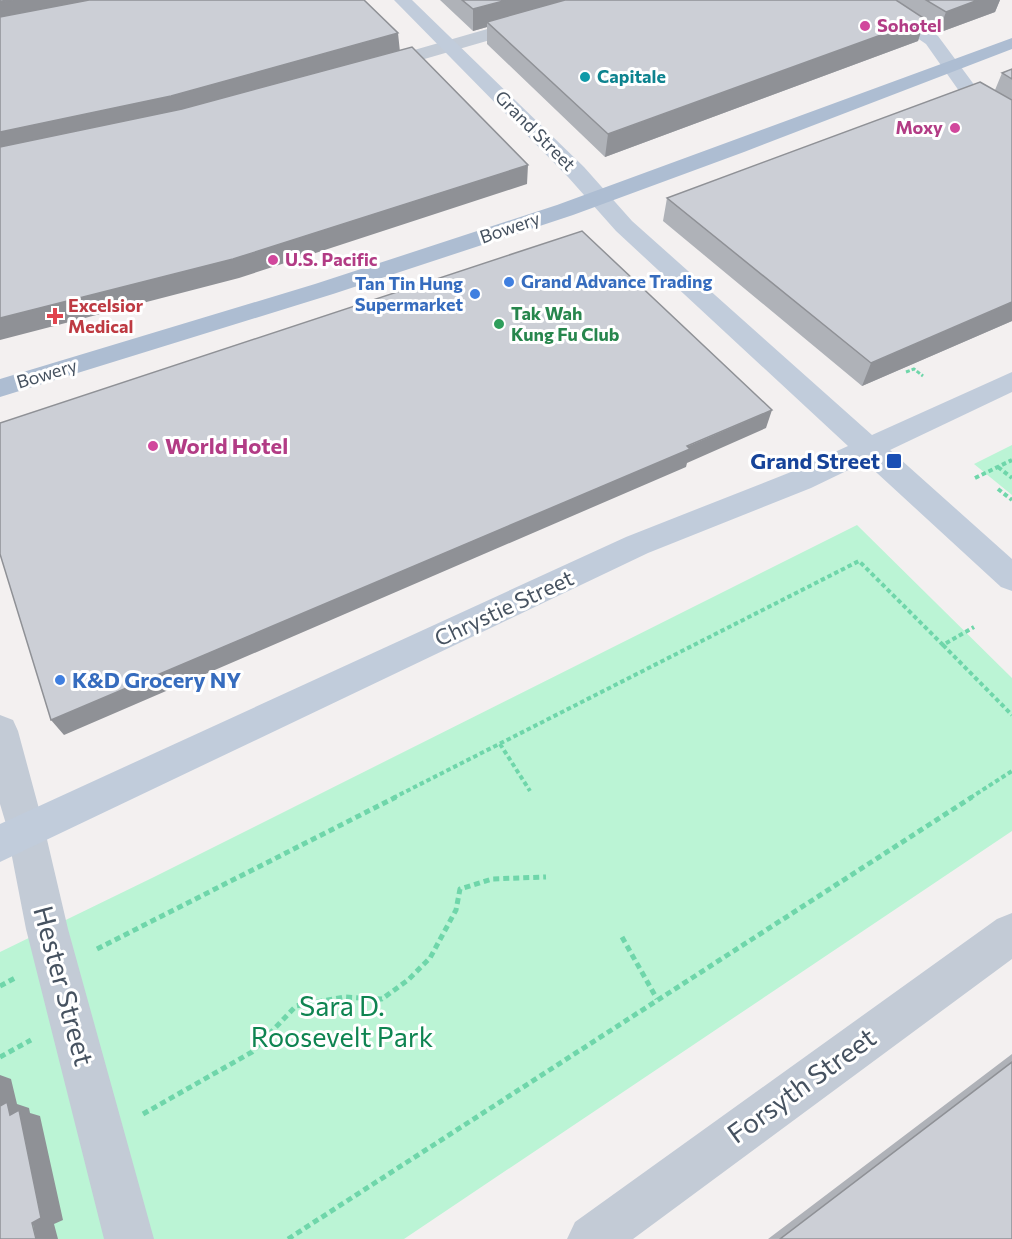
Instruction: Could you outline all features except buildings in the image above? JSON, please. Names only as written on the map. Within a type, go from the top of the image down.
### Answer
[{"type":"main road","name":"Grand Street","points":[[402,0],[599,197],[624,226],[1012,578]]},
{"type":"main road","points":[[870,0],[932,40],[971,94],[1012,118]]},
{"type":"main road","name":"Bowery","points":[[0,388],[333,287],[599,197],[1012,43]]},
{"type":"main road","name":"Chrystie Street","points":[[13,837],[637,545],[801,480],[1012,381]]},
{"type":"street","points":[[354,74],[608,0]]},
{"type":"street","name":"Hester Street","points":[[0,731],[13,837],[44,914],[129,1239]]},
{"type":"street","name":"Forsyth Street","points":[[592,1239],[1012,934]]},
{"type":"path","points":[[906,372],[914,369],[923,376]]},
{"type":"path","points":[[975,478],[1012,460]]},
{"type":"path","points":[[998,467],[1012,478]]},
{"type":"path","points":[[998,489],[1012,500]]},
{"type":"path","points":[[58,969],[859,561],[1012,715]]},
{"type":"path","points":[[943,645],[974,627]]},
{"type":"path","points":[[500,744],[530,791]]},
{"type":"path","points":[[288,1239],[1012,771]]},
{"type":"path","points":[[103,1137],[252,1052],[296,1006],[344,997],[381,999],[408,980],[430,958],[456,910],[460,889],[471,884],[503,877],[546,877]]},
{"type":"path","points":[[622,937],[657,999]]},
{"type":"green space","points":[[1012,445],[1012,495],[974,464]]},
{"type":"green space","name":"Sara D. Roosevelt Park","points":[[857,525],[1012,678],[1012,831],[404,1239],[0,1239],[0,952]]},
{"type":"place","name":"Sohotel","points":[[865,26]]},
{"type":"place","name":"Capitale","points":[[585,77]]},
{"type":"place","name":"Moxy","points":[[955,128]]},
{"type":"place","name":"U.S. Pacific","points":[[273,260]]},
{"type":"place","name":"Grand Advance Trading","points":[[509,282]]},
{"type":"place","name":"Tan Tin Hung Supermarket","points":[[475,294]]},
{"type":"place","name":"Excelsior Medical","points":[[55,316]]},
{"type":"place","name":"Tak Wah Kung Fu Club","points":[[499,324]]},
{"type":"place","name":"World Hotel","points":[[153,446]]},
{"type":"place","name":"Grand Street","points":[[894,461]]},
{"type":"place","name":"K&D Grocery NY","points":[[60,680]]}]
